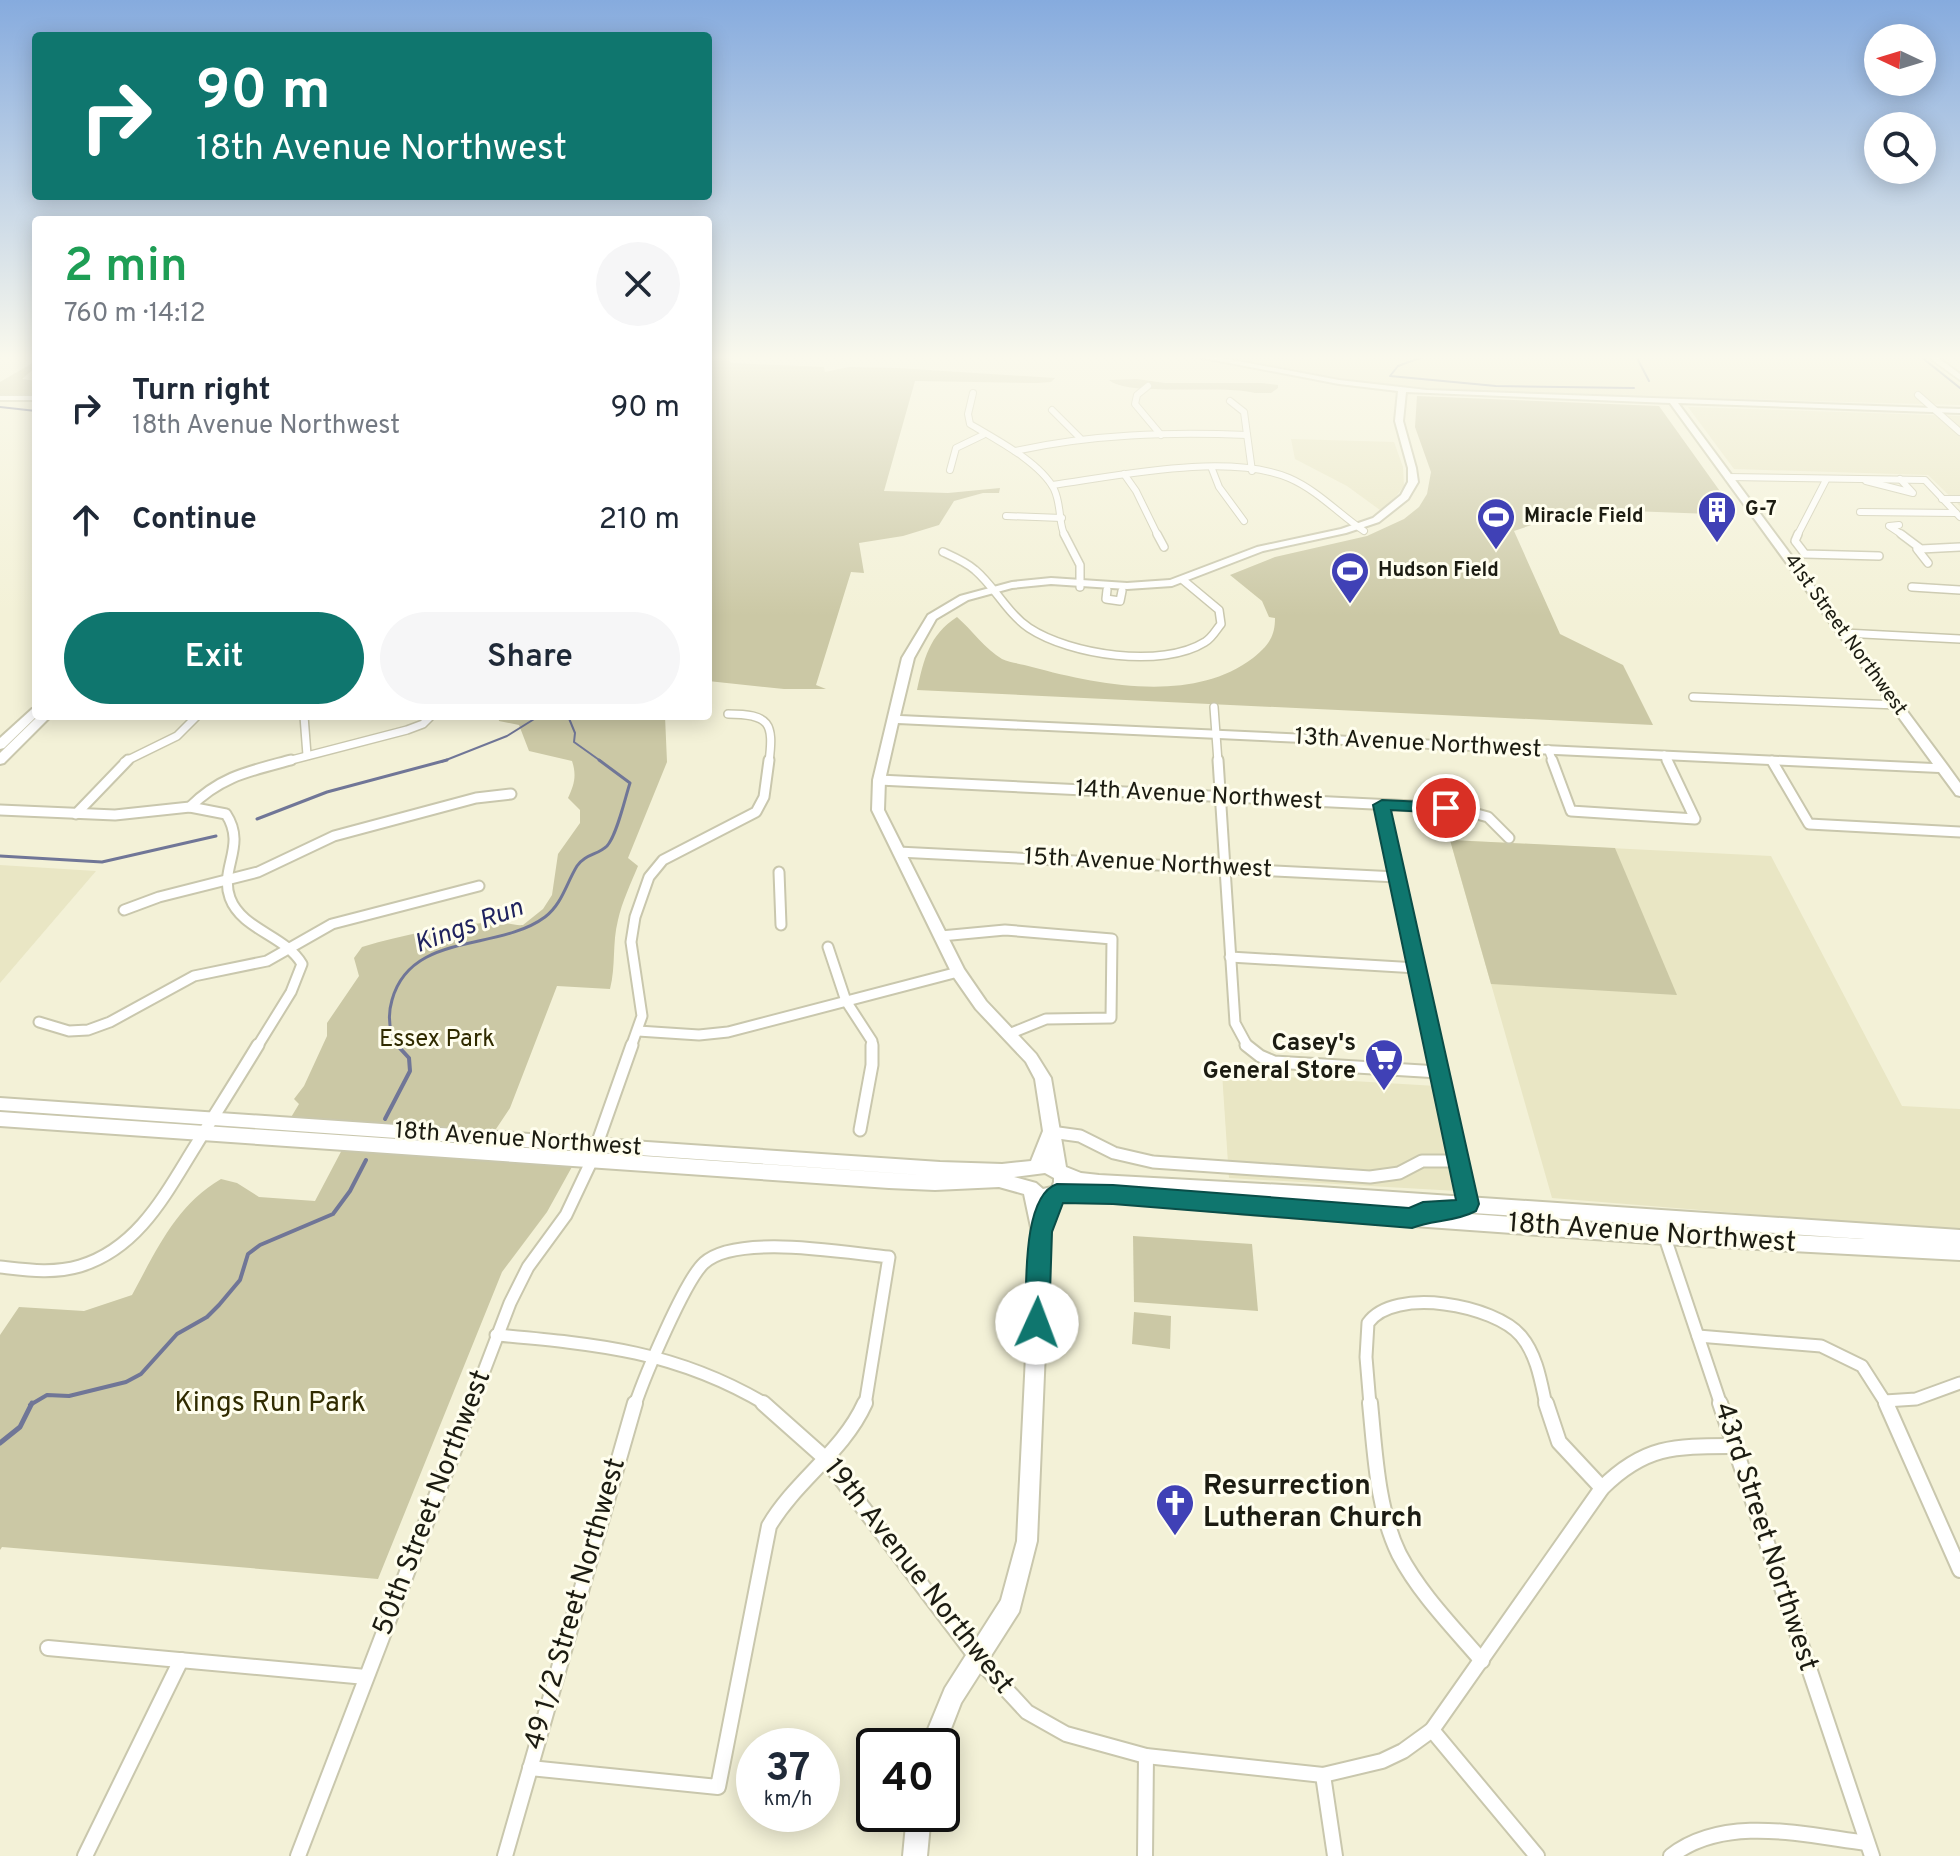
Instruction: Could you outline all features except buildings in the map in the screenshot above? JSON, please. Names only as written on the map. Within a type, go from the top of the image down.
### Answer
[{"type":"main road","points":[[1080,584],[1107,590],[1157,591],[1264,554],[1361,529],[1396,516],[1419,491],[1422,473],[1413,443]]},
{"type":"main road","name":"41st Street Northwest","points":[[1703,443],[1960,792]]},
{"type":"main road","points":[[1041,1232],[1055,1194],[1063,1183],[1043,1078],[1031,1058],[981,1005],[958,972],[878,810],[879,780],[900,689],[915,641],[956,609],[995,591],[1080,584],[1150,586],[1187,582]]},
{"type":"main road","points":[[0,745],[32,715]]},
{"type":"main road","name":"13th Avenue Northwest","points":[[893,719],[1943,768]]},
{"type":"main road","points":[[0,760],[41,720]]},
{"type":"main road","name":"18th Avenue Northwest","points":[[0,1104],[591,1162],[935,1183],[999,1180],[1043,1196],[1113,1194],[1664,1236],[1960,1252]]},
{"type":"main road","name":"18th Avenue Northwest","points":[[0,1119],[597,1144],[940,1169],[1047,1166],[1080,1180],[1099,1182],[1960,1238]]},
{"type":"main road","points":[[939,1728],[944,1713],[1011,1604],[1025,1553],[1041,1232],[1028,1179],[1051,1132]]},
{"type":"main road","points":[[591,1162],[600,1155],[656,1155],[680,1150]]},
{"type":"main road","points":[[1412,1218],[1423,1212],[1456,1210],[1468,1204]]},
{"type":"main road","points":[[915,1856],[917,1832]]},
{"type":"street","points":[[950,470],[956,448],[967,443]]},
{"type":"street","points":[[998,443],[1015,451],[1052,485],[1060,502],[1062,531],[1080,565],[1080,584]]},
{"type":"street","points":[[1015,451],[1057,443]]},
{"type":"street","points":[[1248,443],[1252,471]]},
{"type":"street","points":[[1052,485],[1124,474],[1212,469],[1252,471],[1290,479],[1361,529]]},
{"type":"street","points":[[1212,469],[1219,492],[1240,512],[1244,521]]},
{"type":"street","points":[[1124,474],[1138,492],[1149,524],[1164,547]]},
{"type":"street","points":[[1728,477],[1826,480]]},
{"type":"street","points":[[1795,541],[1830,477],[1925,480],[1958,515]]},
{"type":"street","points":[[1848,477],[1913,493],[1900,479]]},
{"type":"street","points":[[1942,499],[1960,499]]},
{"type":"street","points":[[1860,512],[1958,515]]},
{"type":"street","points":[[1006,516],[1062,518]]},
{"type":"street","points":[[1899,525],[1889,526],[1921,549]]},
{"type":"street","points":[[1776,541],[1795,541]]},
{"type":"street","points":[[1795,541],[1805,554],[1879,556]]},
{"type":"street","points":[[1928,563],[1915,549],[1960,547]]},
{"type":"street","points":[[943,552],[974,569],[1024,624],[1054,642],[1098,653],[1160,655],[1193,649],[1211,639],[1219,629],[1219,610],[1187,582]]},
{"type":"street","points":[[1912,587],[1960,590]]},
{"type":"street","points":[[1844,633],[1960,639]]},
{"type":"street","points":[[1693,697],[1897,705]]},
{"type":"street","points":[[1214,707],[1235,1023],[1242,1041],[1262,1059],[1286,1064],[1439,1072]]},
{"type":"street","points":[[597,1144],[638,1031],[643,1006],[631,942],[635,917],[652,872],[672,855],[751,816],[764,797],[773,732],[770,725],[756,717],[728,714]]},
{"type":"street","points":[[76,814],[122,763],[177,736],[193,720]]},
{"type":"street","points":[[304,720],[307,755]]},
{"type":"street","points":[[190,807],[207,790],[231,776],[407,730],[427,720]]},
{"type":"street","points":[[1548,749],[1571,811],[1695,819],[1664,755]]},
{"type":"street","points":[[1772,761],[1809,824],[1960,832]]},
{"type":"street","name":"14th Avenue Northwest","points":[[879,780],[1455,808],[1480,813],[1498,823],[1509,838]]},
{"type":"street","points":[[124,910],[159,897],[258,872],[334,836],[476,798],[511,794]]},
{"type":"street","points":[[1382,805],[1468,1204]]},
{"type":"street","points":[[0,810],[128,814],[190,807],[220,812],[234,825],[236,843],[228,881],[229,896],[236,908],[291,947],[302,964],[296,982],[155,1211],[126,1242],[90,1261],[62,1270],[0,1267]]},
{"type":"street","name":"15th Avenue Northwest","points":[[898,852],[1397,877]]},
{"type":"street","points":[[779,872],[781,925]]},
{"type":"street","points":[[39,1022],[69,1031],[88,1030],[130,1012],[182,982],[203,974],[260,964],[313,932],[343,920],[479,886]]},
{"type":"street","points":[[941,936],[984,931],[1112,939],[1111,1018],[1039,1018],[1009,1034]]},
{"type":"street","points":[[828,947],[846,1001],[867,1032],[873,1050],[860,1130]]},
{"type":"street","points":[[1230,957],[1417,968]]},
{"type":"street","points":[[638,1031],[699,1035],[728,1032],[958,972]]},
{"type":"street","points":[[1051,1132],[1080,1136],[1125,1157],[1174,1164],[1370,1177],[1399,1173],[1429,1160],[1459,1161]]},
{"type":"street","name":"50th Street Northwest","points":[[298,1856],[496,1335],[515,1291],[566,1215],[591,1162]]},
{"type":"street","name":"43rd Street Northwest","points":[[1658,1217],[1869,1850]]},
{"type":"street","name":"49 1/2 Street Northwest","points":[[505,1856],[639,1392],[693,1276],[704,1262],[719,1254],[758,1246],[889,1257],[866,1402],[856,1427],[826,1459]]},
{"type":"street","points":[[1482,1661],[1426,1595],[1394,1542],[1385,1511],[1365,1352],[1367,1324],[1372,1317],[1392,1307],[1419,1304],[1480,1309],[1512,1326],[1527,1342],[1537,1363],[1555,1434],[1572,1460],[1602,1488]]},
{"type":"street","name":"19th Avenue Northwest","points":[[496,1335],[604,1345],[657,1356],[735,1386],[768,1406],[826,1459],[977,1658],[1001,1687],[1041,1721],[1087,1742],[1146,1756],[1323,1775],[1382,1761],[1432,1730],[1602,1488],[1632,1460],[1655,1450],[1734,1446]]},
{"type":"street","points":[[1698,1336],[1821,1346],[1862,1366],[1885,1401],[1960,1570]]},
{"type":"street","points":[[1885,1401],[1916,1399],[1960,1383]]},
{"type":"street","points":[[530,1768],[718,1787],[769,1526],[785,1499],[826,1459]]},
{"type":"street","points":[[48,1648],[366,1677]]},
{"type":"street","points":[[85,1856],[181,1660]]},
{"type":"street","points":[[1432,1730],[1537,1856]]},
{"type":"street","points":[[1145,1856],[1146,1756]]},
{"type":"street","points":[[1323,1775],[1335,1856]]},
{"type":"street","points":[[1671,1856],[1696,1839],[1723,1833],[1755,1832],[1869,1850]]},
{"type":"shaded area","points":[[1292,443],[1394,443],[1403,467],[1404,486],[1380,510],[1347,486],[1295,459]]},
{"type":"shaded area","points":[[1714,443],[1960,443],[1960,506],[1928,475],[1734,469]]},
{"type":"shaded area","points":[[1450,840],[1771,856],[1902,1106],[1960,1109],[1960,1231],[1552,1198]]},
{"type":"shaded area","points":[[0,865],[96,871],[0,983]]},
{"type":"shaded area","points":[[1222,1073],[1436,1086],[1457,1191],[1229,1178]]},
{"type":"green space","points":[[712,443],[898,443],[884,491],[948,493],[1000,488],[999,493],[983,493],[954,501],[939,525],[903,536],[859,543],[864,573],[851,572],[816,685],[826,689],[784,689],[712,681]]},
{"type":"green space","points":[[1421,443],[1685,443],[1737,515],[1578,509],[1514,531],[1560,634],[1623,665],[1653,725],[917,690],[925,658],[934,640],[957,617],[1002,659],[1086,680],[1174,686],[1229,672],[1253,658],[1267,645],[1274,631],[1275,618],[1269,617],[1262,601],[1230,575],[1275,557],[1367,536],[1404,519],[1419,507],[1427,494],[1431,472]]},
{"type":"green space","name":"Essex Park","points":[[665,720],[667,762],[628,858],[638,866],[618,920],[610,989],[557,986],[510,1108],[494,1132],[290,1119],[299,1104],[294,1099],[304,1086],[327,1036],[327,1023],[359,976],[354,958],[362,947],[410,934],[459,926],[496,922],[523,925],[543,909],[552,895],[558,854],[580,823],[580,810],[568,798],[574,780],[572,761],[529,751],[519,725],[499,721]]},
{"type":"green space","points":[[1450,840],[1615,848],[1677,995],[1491,984]]},
{"type":"green space","name":"Kings Run Park","points":[[344,1146],[573,1165],[547,1212],[502,1272],[378,1579],[2,1547],[0,1550],[0,1335],[19,1307],[84,1311],[132,1295],[169,1230],[205,1190],[221,1179],[237,1183],[259,1197],[315,1201]]},
{"type":"green space","points":[[1133,1236],[1252,1244],[1258,1311],[1134,1302]]},
{"type":"green space","points":[[1134,1312],[1171,1316],[1170,1349],[1132,1344]]},
{"type":"waterway","points":[[444,761],[507,736],[533,720]]},
{"type":"waterway","name":"Kings Run","points":[[570,720],[575,733],[574,742],[602,762]]},
{"type":"waterway","name":"Kings Run","points":[[397,1045],[390,1024],[390,1006],[402,978],[417,963],[436,953],[526,928],[545,917],[560,900],[580,862],[611,841],[630,783],[599,760]]},
{"type":"waterway","points":[[257,819],[327,792],[444,761]]},
{"type":"waterway","points":[[0,856],[102,862],[216,836]]},
{"type":"waterway","name":"Kings Run","points":[[385,1119],[410,1071],[409,1058],[397,1045]]},
{"type":"waterway","name":"Kings Run","points":[[31,1404],[47,1395],[69,1396],[126,1382],[141,1374],[177,1334],[207,1317],[219,1305],[240,1280],[248,1254],[260,1245],[333,1214],[350,1191],[366,1160]]},
{"type":"waterway","name":"Kings Run","points":[[0,1443],[20,1427],[31,1404]]},
{"type":"place","name":"G-7","points":[[1717,544]]},
{"type":"place","name":"Miracle Field","points":[[1496,551]]},
{"type":"place","name":"Hudson Field","points":[[1350,605]]},
{"type":"place","name":"Casey's General Store","points":[[1384,1092]]},
{"type":"place","name":"Resurrection Lutheran Church","points":[[1175,1537]]},
{"type":"route","points":[[1037,1323],[1041,1232],[1047,1210],[1057,1193],[1113,1194],[1412,1218],[1429,1210],[1456,1210],[1468,1204],[1382,805],[1446,808]]}]
